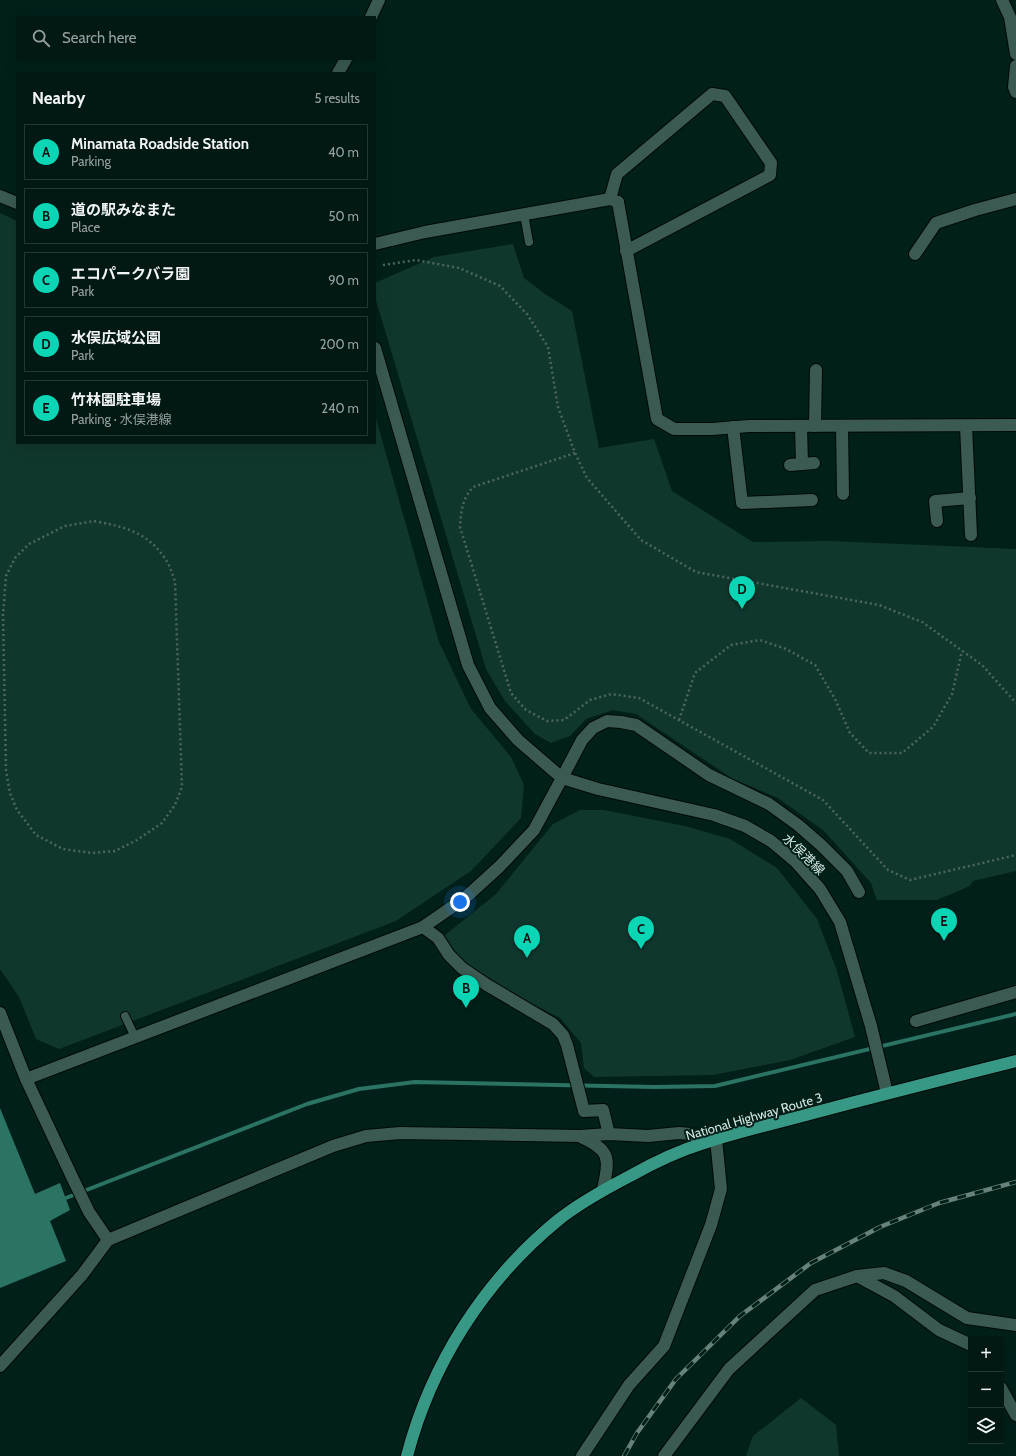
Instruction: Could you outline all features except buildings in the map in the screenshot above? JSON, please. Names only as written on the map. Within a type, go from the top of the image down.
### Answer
[{"type":"highway","name":"National Highway Route 3","points":[[407,1456],[414,1430],[432,1382],[456,1336],[486,1294],[520,1255],[558,1220],[603,1190],[652,1164],[703,1143],[887,1093],[1016,1061]]},
{"type":"street","points":[[371,16],[379,0]]},
{"type":"street","points":[[1002,0],[1010,17],[1016,54]]},
{"type":"street","points":[[339,72],[345,60]]},
{"type":"street","points":[[1016,66],[1014,87],[1016,92]]},
{"type":"street","points":[[626,251],[770,175],[771,163],[725,96],[712,94],[617,174],[614,200],[626,251],[657,419],[674,429],[801,426],[1016,425]]},
{"type":"street","points":[[0,196],[16,203]]},
{"type":"street","points":[[914,254],[936,223],[1016,199]]},
{"type":"street","points":[[376,244],[425,232],[524,214],[614,200]]},
{"type":"street","points":[[376,351],[468,664],[490,708],[518,740],[562,778]]},
{"type":"street","points":[[815,426],[816,370]]},
{"type":"street","points":[[801,426],[802,464]]},
{"type":"street","points":[[842,426],[843,494]]},
{"type":"street","points":[[966,426],[971,535]]},
{"type":"street","points":[[733,427],[742,503],[812,500]]},
{"type":"street","points":[[937,521],[934,496],[970,498]]},
{"type":"street","points":[[26,1079],[423,927],[465,898],[499,867],[534,830],[582,740],[593,728],[607,721],[636,725],[709,775],[769,804],[798,825],[821,845],[847,872],[859,892]]},
{"type":"street","name":"水俣港線","points":[[562,778],[598,789],[714,815],[745,826],[771,841],[796,862],[820,889],[840,922],[871,1026],[887,1093]]},
{"type":"street","points":[[423,927],[438,938],[448,955],[462,968],[552,1024],[563,1035],[573,1066],[584,1111],[604,1110],[610,1134]]},
{"type":"street","points":[[916,1021],[1016,992]]},
{"type":"street","points":[[0,1013],[26,1079],[73,1179],[89,1212],[108,1240]]},
{"type":"street","points":[[0,1366],[82,1276],[108,1240],[333,1146],[366,1136],[400,1133],[580,1136],[610,1134],[648,1136],[679,1133],[690,1134],[703,1143]]},
{"type":"street","points":[[580,1136],[596,1144],[605,1154],[607,1165],[603,1190]]},
{"type":"street","points":[[582,1456],[629,1385],[664,1346],[711,1225],[721,1189],[716,1139]]},
{"type":"street","points":[[664,1456],[729,1369],[815,1290],[857,1276],[884,1273],[906,1281],[967,1318],[1016,1325]]},
{"type":"street","points":[[857,1276],[894,1296],[939,1330],[968,1344]]},
{"type":"street","points":[[1004,1393],[1016,1415]]},
{"type":"lane","points":[[524,214],[529,242]]},
{"type":"lane","points":[[125,1016],[135,1037]]},
{"type":"path","points":[[383,265],[416,260],[459,268],[500,286],[527,314],[548,347],[558,407],[574,453],[587,478],[641,540],[696,572],[879,605],[922,622],[982,665],[1016,704]]},
{"type":"path","points":[[574,453],[473,487],[465,496],[461,510],[460,528],[511,693],[526,710],[547,721],[564,720],[590,700],[611,694],[639,698],[823,800],[888,870],[910,880],[1016,855]]},
{"type":"path","points":[[94,521],[126,528],[149,540],[166,560],[175,581],[182,787],[174,805],[162,823],[137,840],[115,851],[92,853],[63,849],[36,835],[17,810],[10,792],[6,770],[3,615],[6,576],[15,558],[29,544],[64,526],[94,521]]},
{"type":"path","points":[[678,720],[695,673],[731,646],[760,640],[786,649],[815,665],[835,699],[850,733],[869,753],[902,753],[934,727],[952,694],[962,651]]},
{"type":"shaded area","points":[[0,213],[16,221],[16,444],[376,444],[376,419],[439,642],[471,709],[511,757],[524,785],[521,818],[471,871],[396,921],[59,1049],[36,1039],[19,997],[0,969]]},
{"type":"shaded area","points":[[513,244],[524,278],[545,294],[572,311],[599,448],[654,439],[672,491],[753,542],[831,541],[1016,549],[1016,871],[973,881],[970,886],[937,900],[877,900],[871,883],[824,831],[778,798],[733,779],[636,714],[613,710],[586,719],[570,736],[551,743],[535,734],[505,701],[486,669],[376,300],[376,283],[434,257]]},
{"type":"shaded area","points":[[580,810],[604,810],[685,826],[730,839],[777,868],[817,919],[837,971],[855,1037],[790,1060],[713,1075],[594,1077],[584,1068],[581,1043],[560,1018],[527,1001],[462,961],[444,936],[496,894],[553,824]]},
{"type":"shaded area","points":[[0,1108],[35,1194],[60,1183],[70,1210],[50,1221],[66,1261],[0,1288]]},
{"type":"shaded area","points":[[801,1398],[836,1425],[839,1456],[746,1456],[753,1436]]},
{"type":"waterway","points":[[66,1198],[307,1104],[359,1089],[415,1082],[655,1087],[715,1086],[1016,1014]]},
{"type":"railway","points":[[624,1456],[637,1433],[676,1379],[740,1316],[811,1263],[880,1227],[939,1203],[1016,1182]]},
{"type":"place","name":"水俣広域公園","points":[[742,609]]},
{"type":"place","name":"竹林園駐車場","points":[[944,941]]},
{"type":"place","name":"エコパークバラ園","points":[[641,949]]},
{"type":"place","name":"Minamata Roadside Station","points":[[527,958]]},
{"type":"place","name":"道の駅みなまた","points":[[466,1008]]}]
